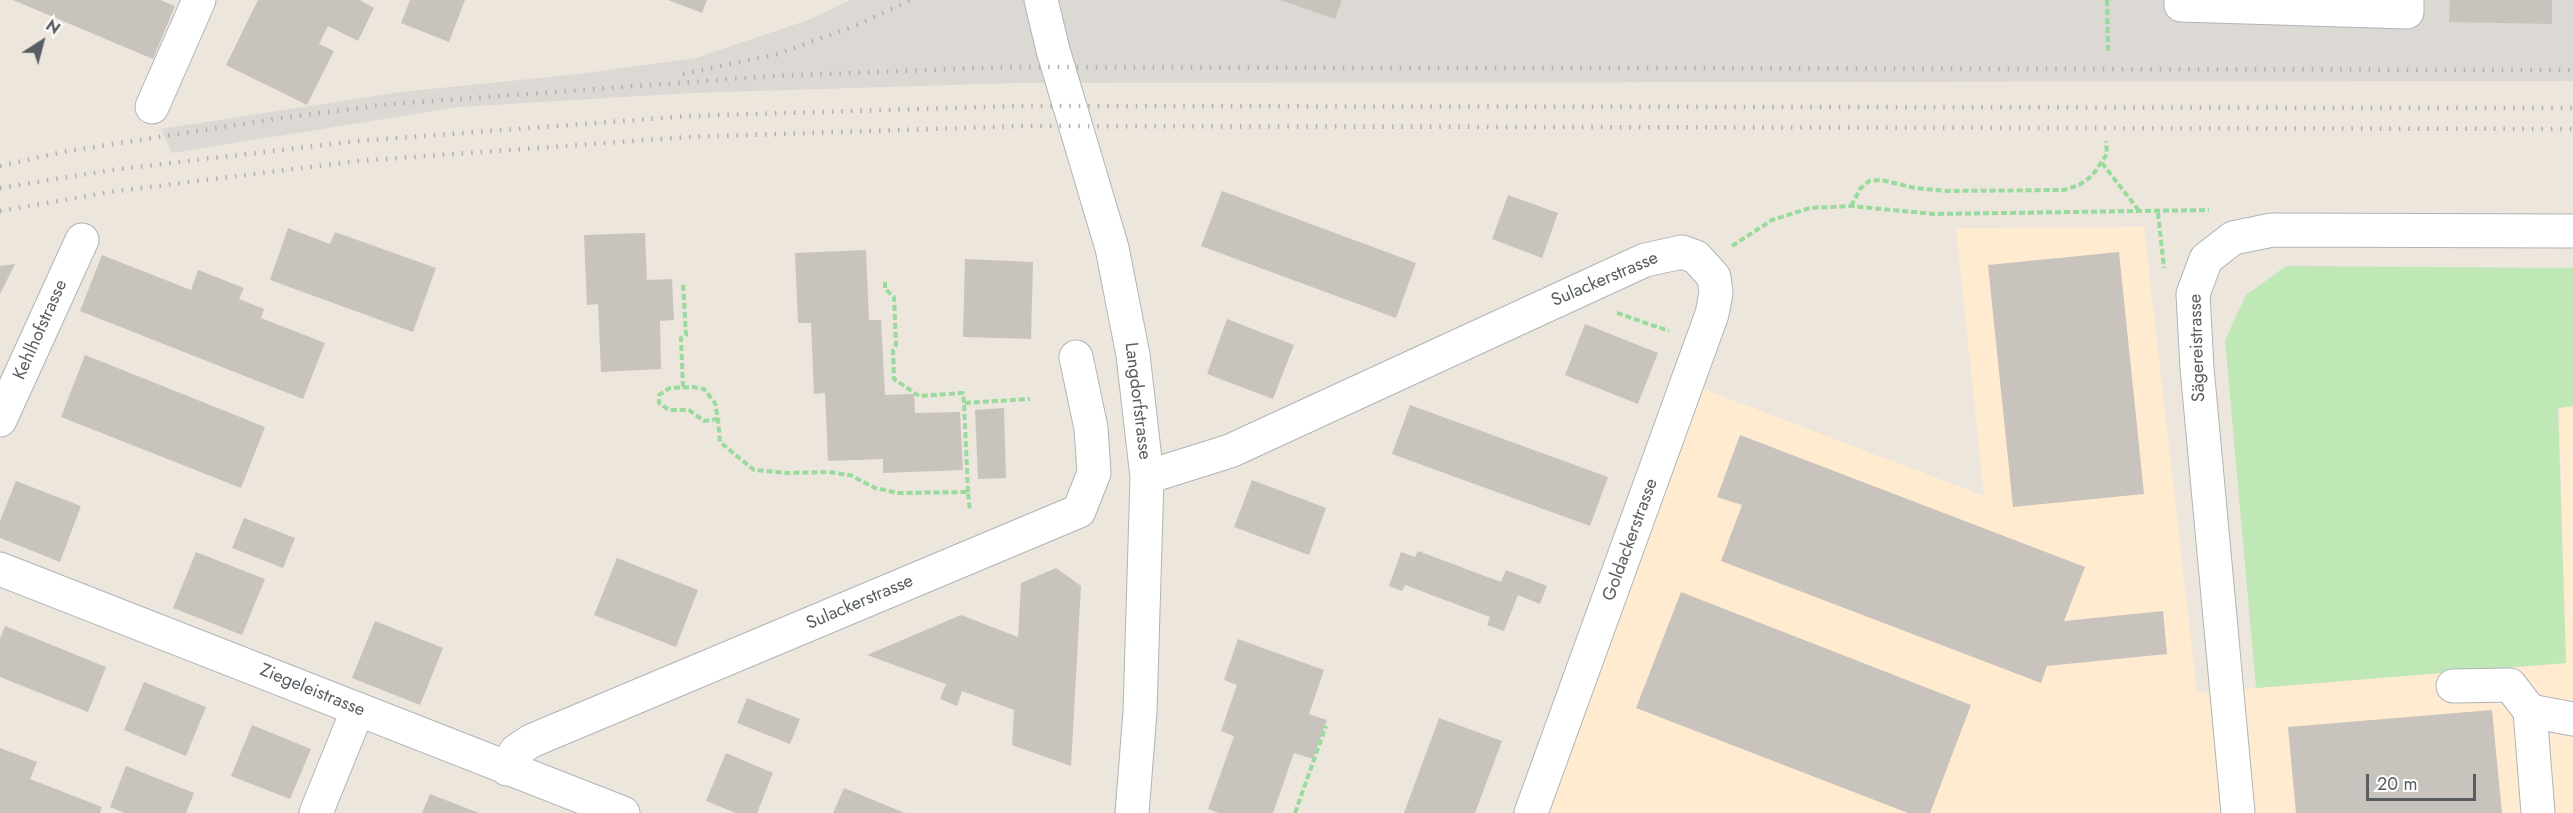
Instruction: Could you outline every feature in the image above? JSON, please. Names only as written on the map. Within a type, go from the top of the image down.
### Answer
[{"type":"street","name":"Langdorfstrasse","points":[[1041,0],[1053,50],[1112,248],[1133,356],[1147,477],[1140,712],[1132,813]]},
{"type":"street","points":[[2181,0],[2181,5],[2407,12],[2407,0]]},
{"type":"street","points":[[152,107],[194,2]]},
{"type":"street","name":"Sägereistrasse","points":[[2238,813],[2195,345],[2193,294],[2206,259],[2233,238],[2272,231],[2573,231]]},
{"type":"street","name":"Kehlhofstrasse","points":[[0,420],[82,240]]},
{"type":"street","name":"Sulackerstrasse","points":[[1147,477],[1230,451],[1645,260],[1682,252],[1696,257],[1706,266]]},
{"type":"street","name":"Goldackerstrasse","points":[[1531,813],[1712,314],[1716,294],[1714,277],[1706,266]]},
{"type":"street","name":"Sulackerstrasse","points":[[507,769],[516,751],[531,741],[1079,511],[1094,473],[1091,428],[1076,357]]},
{"type":"street","name":"Ziegeleistrasse","points":[[0,569],[623,813]]},
{"type":"street","points":[[2453,686],[2510,685],[2530,711],[2538,813]]},
{"type":"street","points":[[316,813],[358,709]]},
{"type":"street","points":[[2530,711],[2573,719]]},
{"type":"path","points":[[2107,0],[2108,51]]},
{"type":"path","points":[[1706,266],[1747,234],[1772,220],[1810,208],[1851,206],[1860,189],[1869,181],[1881,180],[1915,188],[1946,191],[2064,190],[2079,185],[2092,176],[2107,154],[2106,141]]},
{"type":"path","points":[[2102,163],[2141,212]]},
{"type":"path","points":[[2158,212],[2165,280]]},
{"type":"path","points":[[885,282],[885,289],[894,297],[896,345],[893,351],[894,379],[919,396],[963,393],[970,511]]},
{"type":"path","points":[[683,283],[686,335],[681,338],[683,387]]},
{"type":"path","points":[[1616,313],[1672,332]]},
{"type":"path","points":[[718,419],[704,421],[689,410],[669,410],[659,403],[659,395],[670,388],[704,389],[715,403],[718,419],[720,442],[754,470],[850,475],[875,488],[898,493],[968,492]]},
{"type":"path","points":[[963,403],[1030,399]]},
{"type":"path","points":[[1295,813],[1326,726]]},
{"type":"shaded area","points":[[851,0],[2573,0],[2573,81],[1014,83],[690,93],[459,107],[172,153],[161,129],[401,92],[579,74],[696,58],[808,20]]},
{"type":"shaded area","points":[[2144,227],[2197,693],[2566,663],[2559,408],[2573,407],[2573,813],[1539,813],[1698,387],[1984,496],[1956,228]]},
{"type":"green space","points":[[2286,266],[2573,268],[2573,406],[2558,408],[2566,663],[2256,688],[2225,340],[2246,295]]},
{"type":"building","points":[[13,0],[160,0],[175,6],[153,59]]},
{"type":"building","points":[[258,0],[360,0],[374,8],[358,41],[328,26],[319,44],[334,51],[307,105],[226,65]]},
{"type":"building","points":[[410,0],[465,0],[449,42],[401,23]]},
{"type":"building","points":[[668,0],[707,0],[702,13]]},
{"type":"building","points":[[1280,0],[1342,0],[1335,19]]},
{"type":"building","points":[[2450,0],[2552,0],[2552,24],[2449,22]]},
{"type":"building","points":[[1222,191],[1416,263],[1396,318],[1201,246]]},
{"type":"building","points":[[1508,195],[1558,213],[1542,258],[1492,239]]},
{"type":"building","points":[[288,228],[330,244],[335,232],[436,268],[413,332],[270,280]]},
{"type":"building","points":[[645,233],[647,280],[672,279],[674,320],[660,321],[661,369],[601,372],[598,304],[587,305],[584,235]]},
{"type":"building","points":[[866,250],[869,320],[881,320],[885,395],[914,394],[915,413],[960,412],[963,470],[883,473],[883,459],[828,461],[825,393],[814,394],[811,323],[798,323],[795,253]]},
{"type":"building","points":[[2119,252],[2144,494],[2013,507],[1988,265]]},
{"type":"building","points":[[102,255],[191,290],[198,270],[244,288],[239,299],[264,309],[261,318],[325,343],[303,399],[80,311]]},
{"type":"building","points":[[965,259],[1033,262],[1031,339],[963,337]]},
{"type":"building","points":[[15,264],[0,294],[0,266]]},
{"type":"building","points":[[1227,319],[1294,345],[1273,399],[1207,374]]},
{"type":"building","points":[[1585,324],[1658,353],[1638,404],[1565,375]]},
{"type":"building","points":[[85,355],[265,427],[241,488],[61,417]]},
{"type":"building","points":[[1410,405],[1608,477],[1590,526],[1392,454]]},
{"type":"building","points":[[1004,408],[1006,478],[978,479],[975,410]]},
{"type":"building","points":[[1740,435],[2085,567],[2064,621],[2163,611],[2167,654],[2047,666],[2041,683],[1721,561],[1742,505],[1717,497]]},
{"type":"building","points":[[1252,480],[1326,508],[1309,555],[1234,527]]},
{"type":"building","points":[[16,481],[81,506],[60,562],[0,538],[0,521]]},
{"type":"building","points":[[244,518],[295,538],[283,568],[232,548]]},
{"type":"building","points":[[1418,551],[1501,582],[1506,570],[1547,586],[1540,604],[1518,595],[1504,631],[1487,625],[1490,617],[1405,585],[1402,591],[1389,586],[1401,552],[1415,557]]},
{"type":"building","points":[[196,552],[265,579],[242,635],[173,608]]},
{"type":"building","points":[[617,558],[698,590],[676,647],[594,615]]},
{"type":"building","points":[[1056,568],[1081,586],[1071,766],[1012,745],[1014,710],[962,691],[957,706],[940,699],[946,684],[867,655],[961,615],[1018,637],[1021,583]]},
{"type":"building","points":[[1681,592],[1971,705],[1930,813],[1908,813],[1636,708]]},
{"type":"building","points":[[375,621],[443,648],[420,705],[352,678]]},
{"type":"building","points":[[5,626],[106,667],[88,712],[0,677],[0,639]]},
{"type":"building","points":[[1238,639],[1324,670],[1309,714],[1327,720],[1313,759],[1294,753],[1273,813],[1219,813],[1208,809],[1234,736],[1221,731],[1237,685],[1224,680]]},
{"type":"building","points":[[144,682],[206,707],[186,756],[124,730]]},
{"type":"building","points":[[747,698],[800,719],[790,744],[737,723]]},
{"type":"building","points":[[2492,710],[2502,813],[2296,813],[2288,727]]},
{"type":"building","points":[[1439,718],[1502,741],[1475,813],[1404,813]]},
{"type":"building","points":[[252,725],[311,749],[290,799],[231,776]]},
{"type":"building","points":[[0,748],[37,762],[30,779],[102,807],[100,813],[0,813]]},
{"type":"building","points":[[726,753],[773,773],[757,813],[736,813],[706,801]]},
{"type":"building","points":[[126,766],[194,793],[186,813],[125,813],[110,807]]},
{"type":"building","points":[[844,788],[905,813],[833,813]]},
{"type":"building","points":[[430,794],[479,813],[422,813]]},
{"type":"railway","points":[[683,74],[778,54],[857,25],[911,0]]},
{"type":"railway","points":[[0,166],[62,152],[281,118],[391,104],[774,76],[1004,67],[2573,70]]},
{"type":"railway","points":[[0,188],[112,170],[357,141],[689,116],[1016,106],[2573,108]]},
{"type":"railway","points":[[0,211],[117,191],[358,161],[688,137],[1022,126],[2573,129]]}]
